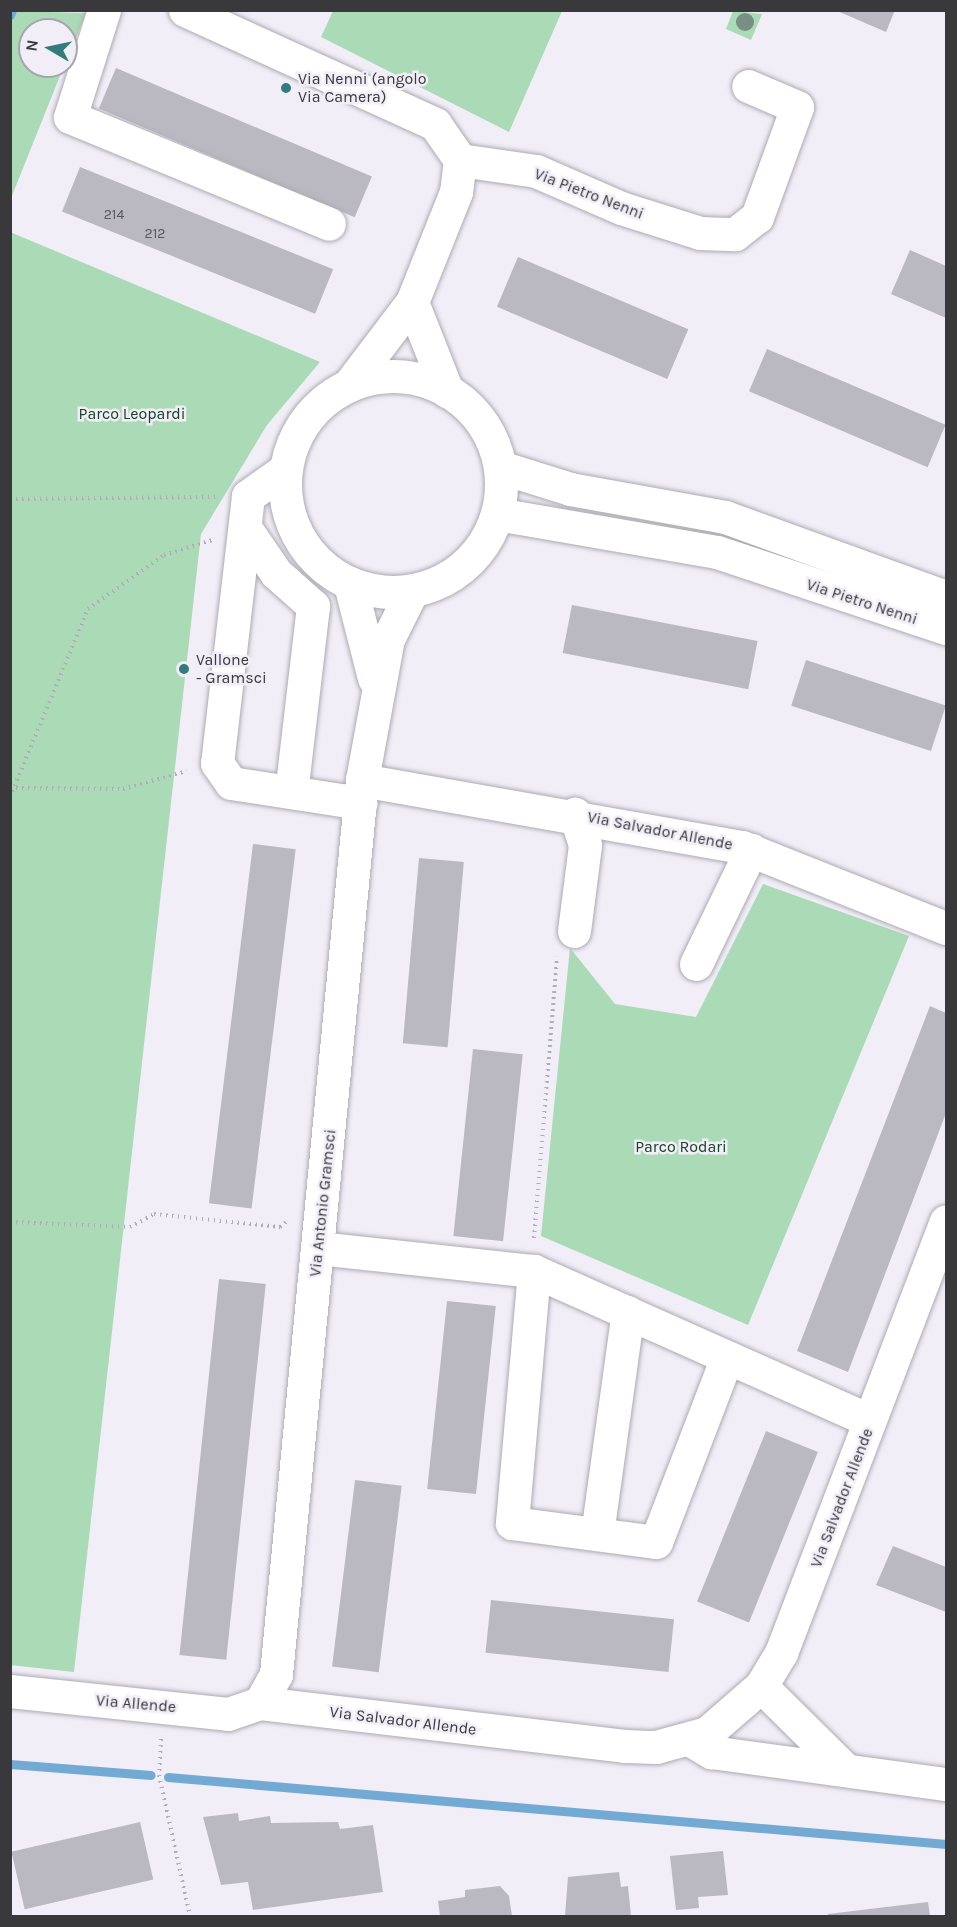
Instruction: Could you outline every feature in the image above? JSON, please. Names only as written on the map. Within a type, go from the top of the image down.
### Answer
[{"type":"street","points":[[104,10],[70,117],[329,224]]},
{"type":"street","points":[[196,13],[435,124],[460,160],[456,192],[412,302],[350,386],[311,414],[286,469],[290,516],[299,537],[312,557],[350,584],[380,592],[412,591],[441,582],[465,565],[485,542],[497,514],[500,467],[487,431],[447,391],[412,302]]},
{"type":"street","name":"Via Pietro Nenni","points":[[460,160],[536,171],[621,208],[700,232],[735,234],[757,217],[797,107],[748,86]]},
{"type":"street","points":[[350,386],[400,376],[447,391]]},
{"type":"street","name":"Via Pietro Nenni","points":[[500,467],[570,489],[725,517],[946,597]]},
{"type":"street","points":[[217,763],[236,570],[246,529],[248,496],[286,469]]},
{"type":"street","name":"Via Pietro Nenni","points":[[497,514],[717,552],[946,628]]},
{"type":"street","points":[[246,529],[276,573],[313,606],[291,792]]},
{"type":"street","name":"Via Antonio Gramsci","points":[[350,584],[378,700]]},
{"type":"street","name":"Via Antonio Gramsci","points":[[260,1703],[276,1674],[361,791],[388,639],[412,591]]},
{"type":"street","name":"Via Salvador Allende","points":[[217,763],[231,783],[291,792],[361,791],[575,814],[751,850],[946,928]]},
{"type":"street","points":[[574,931],[585,845],[575,814]]},
{"type":"street","points":[[696,964],[751,850]]},
{"type":"street","name":"Via Salvador Allende","points":[[260,1703],[624,1746],[690,1739],[725,1722],[761,1686],[820,1558],[946,1222]]},
{"type":"street","points":[[320,1233],[534,1271],[858,1415]]},
{"type":"street","points":[[534,1271],[512,1524],[656,1542],[726,1357]]},
{"type":"street","points":[[597,1534],[628,1312]]},
{"type":"street","points":[[761,1686],[844,1768]]},
{"type":"street","name":"Via Allende","points":[[10,1691],[161,1705],[228,1714],[260,1703]]},
{"type":"street","points":[[690,1739],[711,1752],[844,1768],[946,1784]]},
{"type":"path","points":[[10,499],[248,496]]},
{"type":"path","points":[[10,797],[18,788],[88,609],[164,555],[246,529]]},
{"type":"path","points":[[10,788],[123,789],[217,763]]},
{"type":"path","points":[[534,1238],[559,939],[574,931]]},
{"type":"path","points":[[10,1222],[130,1227],[154,1214],[280,1227],[293,1215],[320,1233]]},
{"type":"path","points":[[161,1705],[159,1775],[190,1917]]},
{"type":"green space","points":[[333,10],[562,11],[509,132],[321,37]]},
{"type":"green space","points":[[11,11],[86,13],[78,33],[78,18],[18,18],[18,78],[59,78],[11,198]]},
{"type":"green space","points":[[733,11],[762,14],[751,40],[726,29]]},
{"type":"green space","name":"Parco Leopardi","points":[[10,232],[320,362],[267,425],[201,534],[74,1672],[10,1665]]},
{"type":"green space","name":"Parco Rodari","points":[[763,884],[909,936],[748,1325],[541,1236],[570,948],[615,1004],[696,1017]]},
{"type":"building","points":[[835,10],[895,10],[886,32]]},
{"type":"building","points":[[116,68],[372,177],[355,217],[99,109]]},
{"type":"building","points":[[80,167],[333,269],[315,314],[62,212]]},
{"type":"building","points":[[910,250],[946,266],[946,318],[891,294]]},
{"type":"building","points":[[518,257],[688,329],[667,379],[497,307]]},
{"type":"building","points":[[767,349],[946,425],[928,467],[749,391]]},
{"type":"building","points":[[572,605],[758,641],[748,689],[563,653]]},
{"type":"building","points":[[806,660],[946,705],[931,751],[791,706]]},
{"type":"building","points":[[253,844],[296,849],[252,1209],[209,1203]]},
{"type":"building","points":[[419,858],[464,862],[448,1047],[403,1043]]},
{"type":"building","points":[[930,1006],[946,1013],[946,1113],[848,1372],[797,1351]]},
{"type":"building","points":[[473,1049],[523,1054],[503,1241],[453,1236]]},
{"type":"building","points":[[219,1279],[266,1284],[226,1660],[179,1655]]},
{"type":"building","points":[[447,1301],[496,1306],[476,1494],[427,1489]]},
{"type":"building","points":[[766,1431],[818,1452],[749,1623],[697,1602]]},
{"type":"building","points":[[355,1480],[402,1486],[379,1672],[332,1667]]},
{"type":"building","points":[[893,1546],[946,1567],[946,1612],[876,1585]]},
{"type":"building","points":[[491,1600],[674,1619],[668,1672],[485,1653]]},
{"type":"building","points":[[238,1813],[239,1821],[270,1816],[271,1823],[338,1822],[340,1829],[373,1825],[383,1892],[253,1910],[248,1882],[221,1885],[203,1817]]},
{"type":"building","points":[[140,1822],[153,1879],[25,1909],[11,1852]]},
{"type":"building","points":[[723,1851],[728,1895],[698,1897],[699,1908],[676,1910],[670,1856]]},
{"type":"building","points":[[619,1872],[621,1887],[628,1886],[631,1916],[565,1916],[568,1877]]},
{"type":"building","points":[[500,1886],[509,1896],[512,1916],[440,1916],[438,1901],[465,1897],[465,1890]]},
{"type":"building","points":[[928,1902],[930,1916],[828,1916],[828,1914]]},
{"type":"waterway","points":[[10,15],[12,10]]},
{"type":"waterway","points":[[10,1764],[151,1775]]},
{"type":"waterway","points":[[168,1777],[946,1844]]},
{"type":"place","name":"Via Nenni (angolo Via Camera)","points":[[286,88]]},
{"type":"place","name":"Vallone - Gramsci","points":[[184,669]]}]
